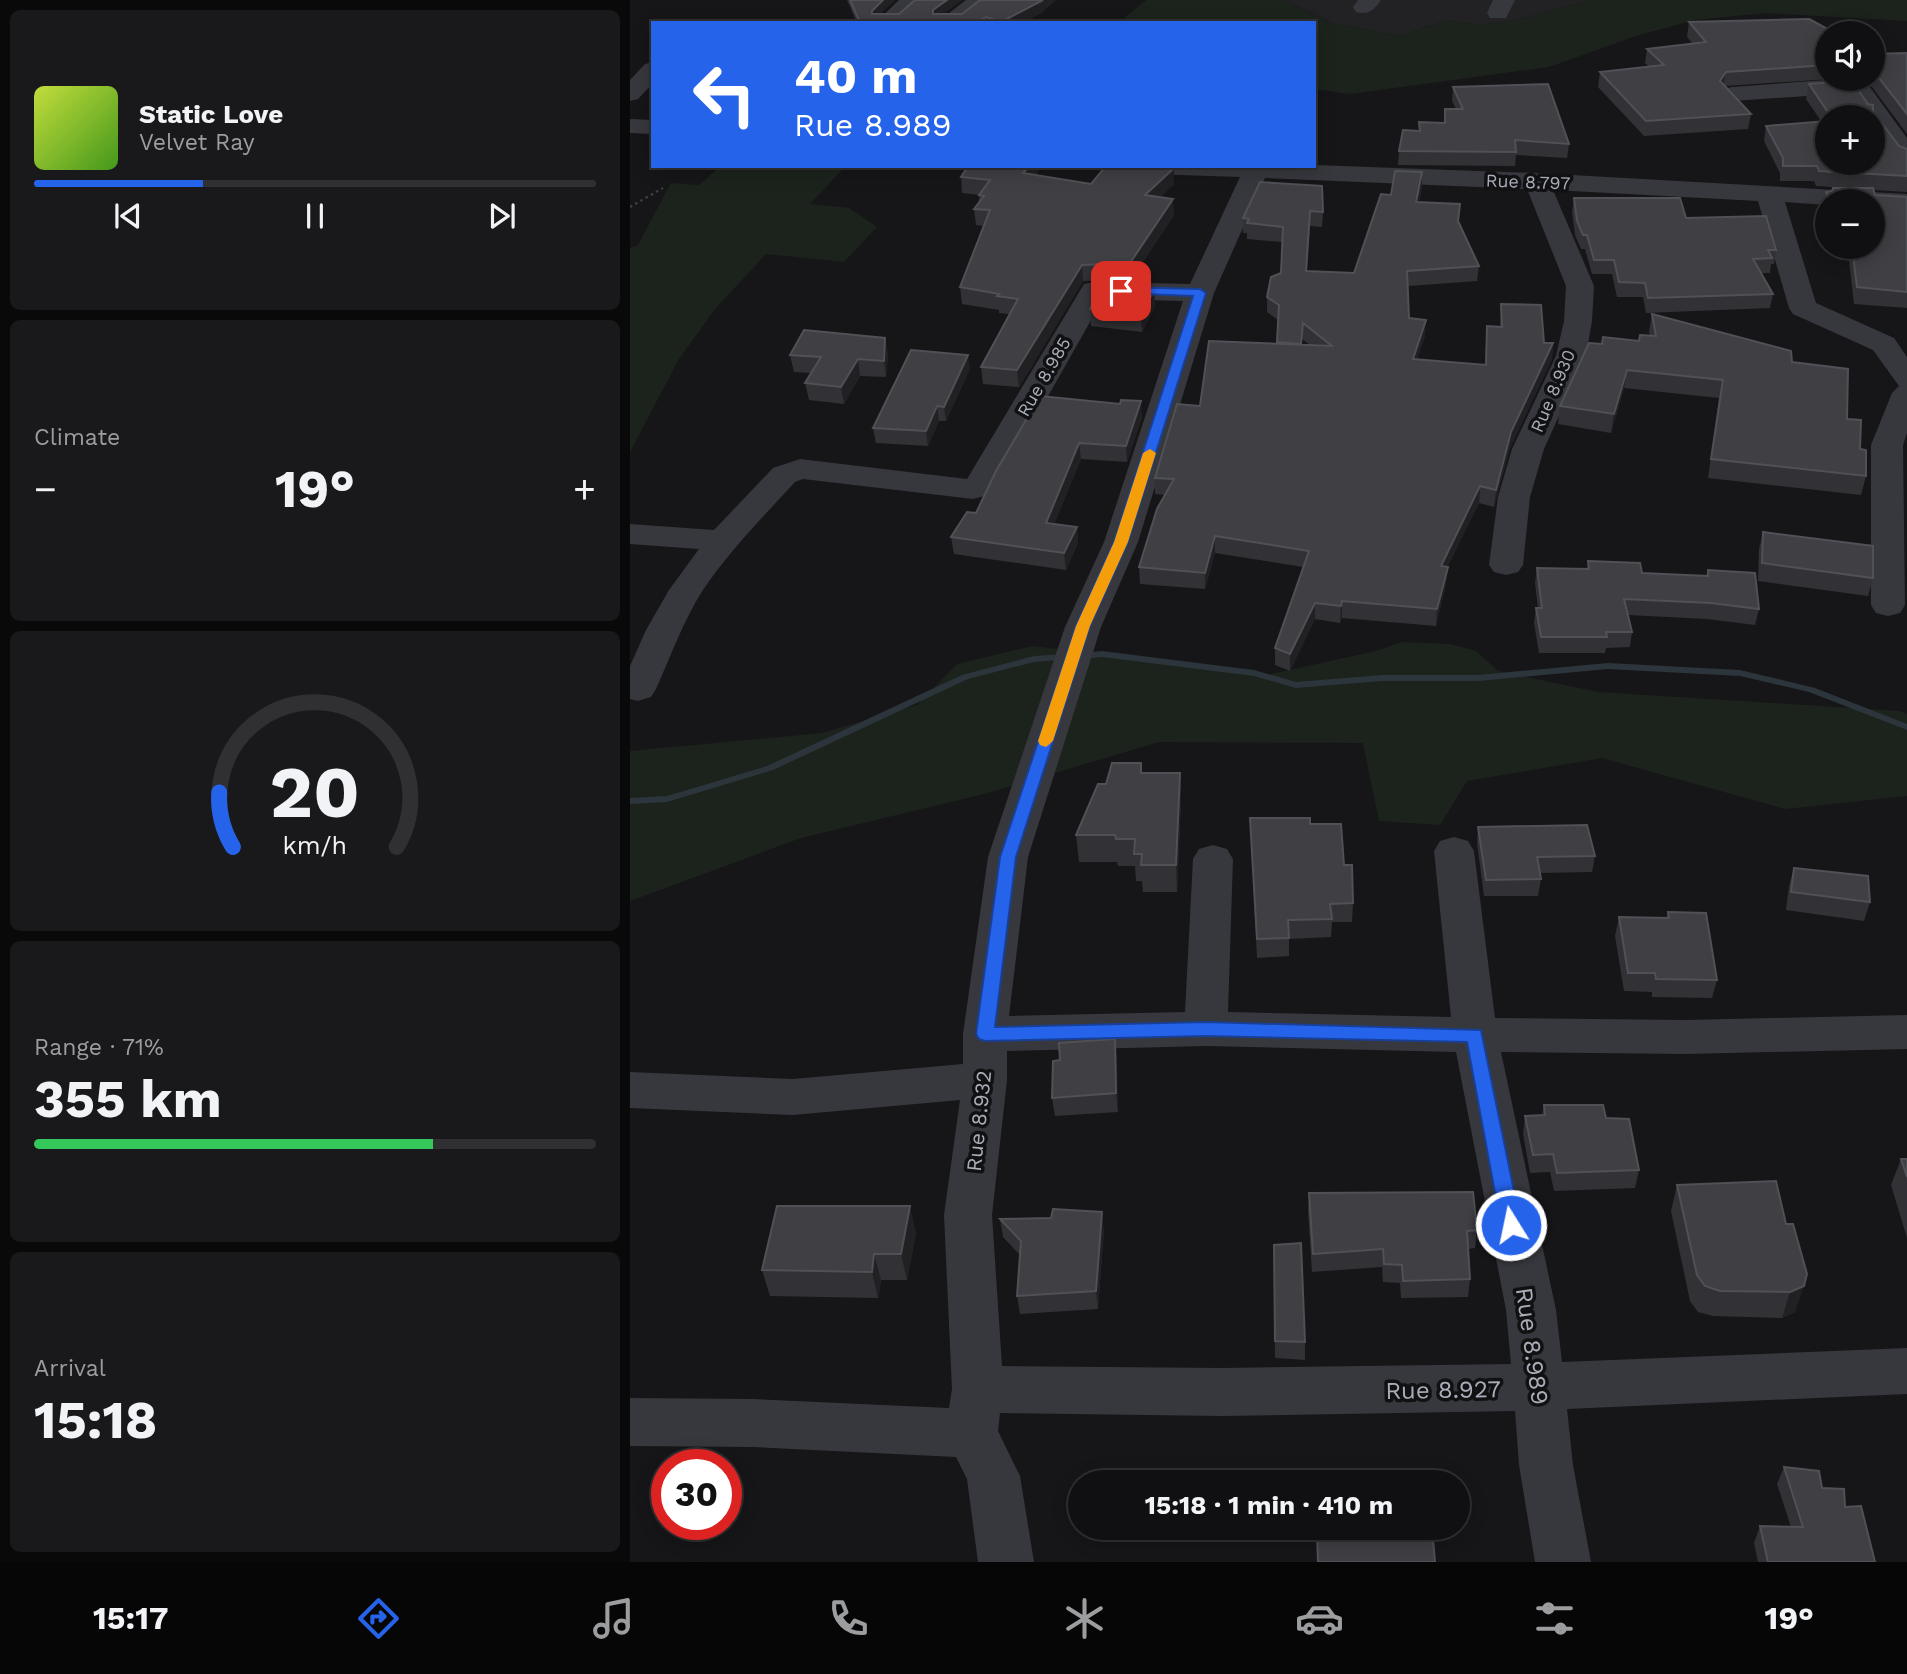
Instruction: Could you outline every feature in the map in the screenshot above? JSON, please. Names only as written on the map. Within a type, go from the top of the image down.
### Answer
[{"type":"street","points":[[888,21],[912,0]]},
{"type":"street","points":[[949,21],[973,1]]},
{"type":"street","points":[[630,94],[651,71]]},
{"type":"street","points":[[1732,94],[1815,86]]},
{"type":"street","points":[[1861,91],[1907,155]]},
{"type":"street","points":[[630,126],[651,127]]},
{"type":"street","name":"Rue 8.797","points":[[1184,168],[1536,181],[1907,202]]},
{"type":"street","name":"Rue 8.932","points":[[1006,1562],[993,1476],[975,1411],[968,1215],[985,1080],[985,1034],[1008,857],[1083,626],[1121,542],[1200,293],[1255,172]]},
{"type":"street","name":"Rue 8.930","points":[[1506,565],[1514,497],[1528,449],[1571,356],[1578,321],[1580,286],[1536,181]]},
{"type":"street","points":[[1769,193],[1803,308],[1884,344],[1907,379]]},
{"type":"street","name":"Rue 8.985","points":[[722,541],[784,475],[800,469],[972,489],[983,482],[1094,290],[1200,293]]},
{"type":"street","points":[[1888,605],[1887,445],[1907,393]]},
{"type":"street","points":[[630,534],[722,541]]},
{"type":"street","points":[[638,689],[664,630],[686,590],[722,541]]},
{"type":"street","name":"Rue 8.989","points":[[1454,851],[1475,1035],[1531,1310],[1546,1465],[1563,1562]]},
{"type":"street","points":[[1206,1029],[1213,859]]},
{"type":"street","points":[[985,1034],[1206,1029],[1686,1037],[1907,1032]]},
{"type":"street","points":[[630,1090],[793,1097],[985,1080]]},
{"type":"street","name":"Rue 8.927","points":[[630,1422],[753,1423],[975,1411],[1222,1392],[1539,1388],[1907,1371]]},
{"type":"path","points":[[630,207],[663,188]]},
{"type":"shaded area","points":[[1146,0],[1285,0],[1333,23],[1400,36],[1447,20],[1478,25],[1517,20],[1589,0],[1907,0],[1907,21],[1765,13],[1695,20],[1639,35],[1549,67],[1350,94],[1316,89],[1316,21],[1120,21]]},
{"type":"shaded area","points":[[1285,0],[1589,0],[1517,20],[1478,25],[1447,20],[1400,36],[1333,23]]},
{"type":"shaded area","points":[[719,168],[844,168],[810,204],[849,208],[877,227],[844,262],[766,254],[715,309],[679,359],[630,452],[630,248],[638,245],[671,183],[699,185]]},
{"type":"shaded area","points":[[1402,642],[1450,644],[1476,651],[1498,671],[1598,692],[1899,711],[1907,714],[1907,796],[1785,809],[1602,758],[1467,781],[1440,825],[1379,821],[1363,743],[1159,742],[984,794],[801,838],[630,901],[630,751],[822,733],[917,705],[957,664],[1033,646],[1267,675],[1376,651]]},
{"type":"building","points":[[850,0],[883,0],[872,14],[899,14],[915,0],[947,0],[933,10],[933,14],[962,14],[980,0],[1043,0],[1003,21],[986,17],[980,21],[859,21]]},
{"type":"building","points":[[1809,19],[1815,22],[1815,66],[1726,72],[1720,81],[1751,114],[1646,121],[1600,72],[1664,65],[1647,49],[1706,42],[1689,22]]},
{"type":"building","points":[[1907,53],[1907,114],[1885,86],[1885,54]]},
{"type":"building","points":[[1548,84],[1569,144],[1515,140],[1516,152],[1399,151],[1403,130],[1420,131],[1419,122],[1445,123],[1445,109],[1463,109],[1453,87]]},
{"type":"building","points":[[1809,84],[1815,84],[1815,91],[1859,91],[1868,104],[1873,105],[1823,105]]},
{"type":"building","points":[[1815,122],[1815,166],[1783,166],[1783,158],[1766,126]]},
{"type":"building","points":[[1885,127],[1899,146],[1907,149],[1907,176],[1885,175]]},
{"type":"building","points":[[967,168],[1027,168],[1023,173],[1091,184],[1104,168],[1174,168],[1145,195],[1173,199],[1130,263],[1082,265],[1017,370],[981,367],[1018,299],[960,287],[990,210],[974,209],[984,196],[979,195],[990,180],[961,177]]},
{"type":"building","points":[[1395,171],[1422,172],[1416,202],[1460,204],[1458,221],[1479,266],[1407,271],[1409,318],[1426,320],[1413,359],[1486,365],[1487,326],[1502,327],[1501,304],[1541,305],[1544,343],[1553,343],[1511,432],[1496,490],[1480,486],[1441,566],[1448,567],[1437,609],[1342,601],[1341,606],[1315,603],[1290,654],[1275,648],[1309,551],[1215,536],[1205,573],[1139,567],[1157,509],[1174,479],[1155,478],[1177,404],[1200,406],[1209,341],[1332,346],[1303,323],[1301,344],[1277,342],[1279,305],[1267,297],[1271,277],[1281,273],[1283,227],[1247,223],[1249,219],[1243,218],[1260,182],[1322,186],[1323,212],[1310,211],[1306,271],[1354,273],[1381,194],[1391,195]]},
{"type":"building","points":[[1873,188],[1873,189],[1833,189]]},
{"type":"building","points":[[1885,196],[1907,197],[1907,292],[1857,287],[1854,259],[1885,259]]},
{"type":"building","points":[[1574,198],[1680,198],[1686,218],[1766,216],[1776,250],[1768,250],[1772,258],[1753,259],[1773,294],[1648,298],[1645,283],[1619,282],[1614,260],[1594,260],[1587,235],[1583,235],[1577,221]]},
{"type":"building","points":[[1103,285],[1154,290],[1141,315],[1090,309]]},
{"type":"building","points":[[1652,314],[1791,351],[1792,362],[1848,369],[1847,419],[1861,420],[1860,449],[1866,450],[1866,476],[1711,459],[1723,380],[1627,370],[1614,414],[1560,406],[1589,343],[1602,344],[1603,337],[1639,341],[1640,335],[1656,336]]},
{"type":"building","points":[[804,330],[885,338],[884,361],[858,359],[841,387],[805,383],[821,357],[790,355]]},
{"type":"building","points":[[911,350],[968,355],[944,407],[937,406],[926,431],[873,428]]},
{"type":"building","points":[[1040,396],[1120,404],[1121,400],[1141,401],[1126,446],[1079,443],[1046,523],[1077,527],[1064,553],[951,537],[967,512],[976,513],[996,471]]},
{"type":"building","points":[[1763,532],[1873,546],[1873,578],[1762,563]]},
{"type":"building","points":[[1588,561],[1640,563],[1642,573],[1708,576],[1708,570],[1755,573],[1759,609],[1711,603],[1624,599],[1632,632],[1606,632],[1607,637],[1541,637],[1536,608],[1542,608],[1537,568],[1589,569]]},
{"type":"building","points":[[1112,763],[1141,763],[1141,773],[1180,773],[1176,865],[1141,865],[1142,854],[1134,854],[1135,839],[1116,839],[1115,835],[1076,835],[1098,784],[1106,784]]},
{"type":"building","points":[[1250,818],[1310,818],[1310,824],[1341,824],[1344,865],[1352,865],[1353,903],[1330,904],[1332,919],[1288,920],[1289,938],[1257,939]]},
{"type":"building","points":[[1587,825],[1595,856],[1537,857],[1541,879],[1486,880],[1478,827]]},
{"type":"building","points":[[1794,868],[1868,876],[1870,902],[1791,892]]},
{"type":"building","points":[[1668,912],[1706,913],[1717,980],[1656,979],[1655,973],[1628,973],[1619,917],[1669,918]]},
{"type":"building","points":[[1115,1039],[1116,1093],[1052,1098],[1053,1061],[1060,1060],[1059,1043]]},
{"type":"building","points":[[1544,1105],[1603,1105],[1606,1118],[1629,1119],[1639,1170],[1557,1173],[1553,1154],[1533,1155],[1525,1116],[1545,1115]]},
{"type":"building","points":[[1901,1159],[1907,1159],[1907,1177]]},
{"type":"building","points":[[1776,1181],[1786,1224],[1793,1224],[1807,1274],[1804,1286],[1790,1292],[1720,1291],[1705,1286],[1697,1275],[1677,1185]]},
{"type":"building","points":[[1473,1192],[1477,1230],[1467,1231],[1470,1279],[1403,1281],[1402,1265],[1384,1264],[1383,1249],[1313,1254],[1309,1193]]},
{"type":"building","points":[[777,1206],[910,1206],[901,1254],[874,1254],[872,1272],[762,1270]]},
{"type":"building","points":[[1053,1209],[1102,1212],[1096,1291],[1017,1296],[1021,1241],[1000,1219],[1051,1218]]},
{"type":"building","points":[[1301,1243],[1305,1342],[1275,1341],[1274,1245]]},
{"type":"building","points":[[1784,1467],[1819,1471],[1822,1488],[1844,1489],[1845,1507],[1861,1506],[1875,1562],[1768,1562],[1760,1526],[1803,1527]]},
{"type":"building","points":[[1427,1469],[1427,1470],[1316,1470]]},
{"type":"building","points":[[1317,1540],[1433,1540],[1435,1562],[1318,1562]]},
{"type":"waterway","points":[[1080,656],[1102,654],[1254,673],[1296,685],[1382,678],[1478,678],[1608,666],[1740,673],[1812,690],[1907,727]]},
{"type":"waterway","points":[[630,801],[667,799],[770,768],[965,677],[1034,659],[1065,657]]},
{"type":"slow traffic","points":[[1046,741],[1083,626],[1121,542],[1150,453]]},
{"type":"route","points":[[1121,291],[1200,293],[1180,349],[1165,407],[1121,542],[1083,626],[1008,857],[985,1034],[1206,1029],[1475,1035],[1511,1225]]}]
